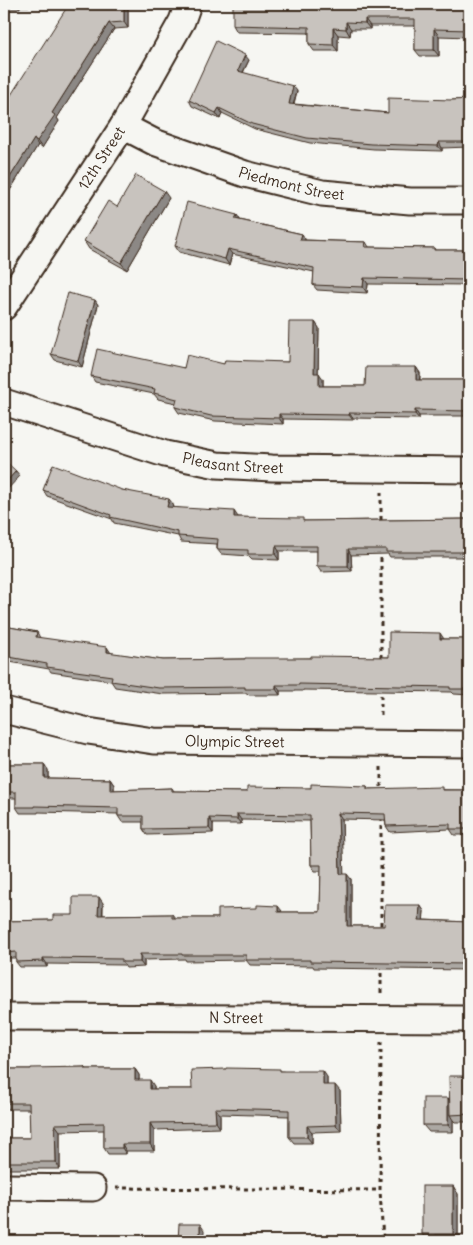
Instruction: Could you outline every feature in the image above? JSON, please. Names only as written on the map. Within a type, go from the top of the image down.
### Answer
[{"type":"street","name":"12th Street","points":[[4,306],[123,126],[182,22],[188,4]]},
{"type":"street","name":"Piedmont Street","points":[[123,126],[154,142],[244,174],[322,193],[410,201],[469,201]]},
{"type":"street","name":"Pleasant Street","points":[[4,402],[166,454],[217,465],[272,468],[469,470]]},
{"type":"street","name":"Olympic Street","points":[[4,710],[88,731],[154,741],[469,744]]},
{"type":"street","name":"N Street","points":[[4,1017],[469,1020]]},
{"type":"street","points":[[4,1187],[93,1188]]},
{"type":"path","points":[[382,1019],[380,1190],[383,1241]]},
{"type":"path","points":[[93,1188],[380,1190]]},
{"type":"building","points":[[69,4],[124,4],[124,22],[109,23],[52,113],[55,115],[37,141],[34,139],[4,187],[4,106]]},
{"type":"building","points":[[233,4],[469,4],[469,30],[434,29],[434,50],[415,50],[415,19],[365,19],[365,23],[346,22],[346,29],[333,28],[333,45],[309,44],[309,27],[233,25]]},
{"type":"building","points":[[216,41],[245,55],[238,71],[293,86],[289,104],[388,113],[388,98],[469,99],[469,142],[439,142],[438,146],[371,144],[307,138],[252,124],[219,108],[216,113],[189,100]]},
{"type":"building","points":[[136,175],[164,191],[121,263],[84,241],[108,201],[117,207]]},
{"type":"building","points":[[187,202],[237,215],[235,219],[302,234],[300,240],[366,242],[365,247],[469,250],[469,280],[364,278],[363,287],[313,285],[314,268],[228,249],[225,259],[175,246]]},
{"type":"building","points":[[68,293],[95,300],[78,361],[51,354]]},
{"type":"building","points":[[289,322],[315,322],[314,373],[319,373],[319,386],[365,386],[366,367],[416,367],[416,380],[469,380],[469,411],[415,410],[415,414],[279,414],[279,418],[211,416],[175,407],[177,399],[154,393],[155,389],[91,376],[97,349],[184,368],[187,355],[224,364],[225,360],[288,362]]},
{"type":"building","points":[[4,460],[16,471],[4,484]]},
{"type":"building","points":[[53,464],[122,490],[169,499],[167,507],[234,511],[234,517],[303,518],[303,521],[469,519],[469,552],[386,552],[386,549],[348,549],[348,566],[317,566],[317,546],[276,546],[275,554],[248,554],[248,550],[217,549],[218,539],[178,536],[178,532],[110,517],[111,515],[43,490]]},
{"type":"building","points":[[4,626],[37,632],[36,637],[107,647],[107,652],[163,660],[311,658],[311,656],[389,657],[389,632],[440,633],[440,639],[469,639],[469,689],[299,684],[276,685],[276,689],[245,689],[245,687],[159,688],[111,681],[112,676],[47,667],[47,664],[4,656]]},
{"type":"building","points":[[4,764],[44,764],[44,778],[110,779],[110,790],[172,788],[172,791],[247,792],[247,787],[311,788],[311,784],[367,786],[367,789],[442,787],[442,790],[469,790],[469,829],[450,829],[450,824],[386,826],[385,814],[338,813],[340,874],[347,874],[347,926],[384,926],[385,905],[420,905],[419,920],[469,922],[469,964],[246,960],[246,955],[182,954],[140,954],[140,962],[122,962],[122,959],[43,958],[43,961],[16,962],[16,952],[4,953],[4,921],[53,920],[53,915],[73,915],[73,897],[99,897],[98,915],[172,914],[172,918],[218,918],[218,909],[257,908],[257,905],[278,906],[278,912],[320,912],[321,865],[311,865],[310,815],[237,814],[237,819],[209,818],[209,828],[143,829],[143,816],[118,816],[118,808],[16,807],[16,792],[4,792]]},
{"type":"building","points":[[85,1067],[85,1069],[135,1069],[135,1080],[150,1080],[150,1089],[192,1089],[191,1070],[226,1068],[323,1071],[323,1085],[335,1085],[336,1125],[307,1126],[307,1137],[289,1137],[289,1110],[215,1108],[216,1122],[150,1123],[150,1144],[122,1144],[122,1148],[104,1148],[104,1123],[55,1124],[56,1162],[4,1162],[4,1138],[30,1138],[29,1103],[4,1103],[4,1069]]},
{"type":"building","points":[[449,1076],[469,1076],[469,1114],[450,1115]]},
{"type":"building","points":[[423,1098],[448,1098],[448,1125],[423,1125]]},
{"type":"building","points":[[422,1186],[453,1186],[453,1234],[422,1234]]},
{"type":"building","points":[[179,1224],[200,1224],[200,1240],[217,1241],[160,1241],[178,1240]]},
{"type":"building","points":[[436,1235],[469,1235],[469,1241],[436,1241]]}]
